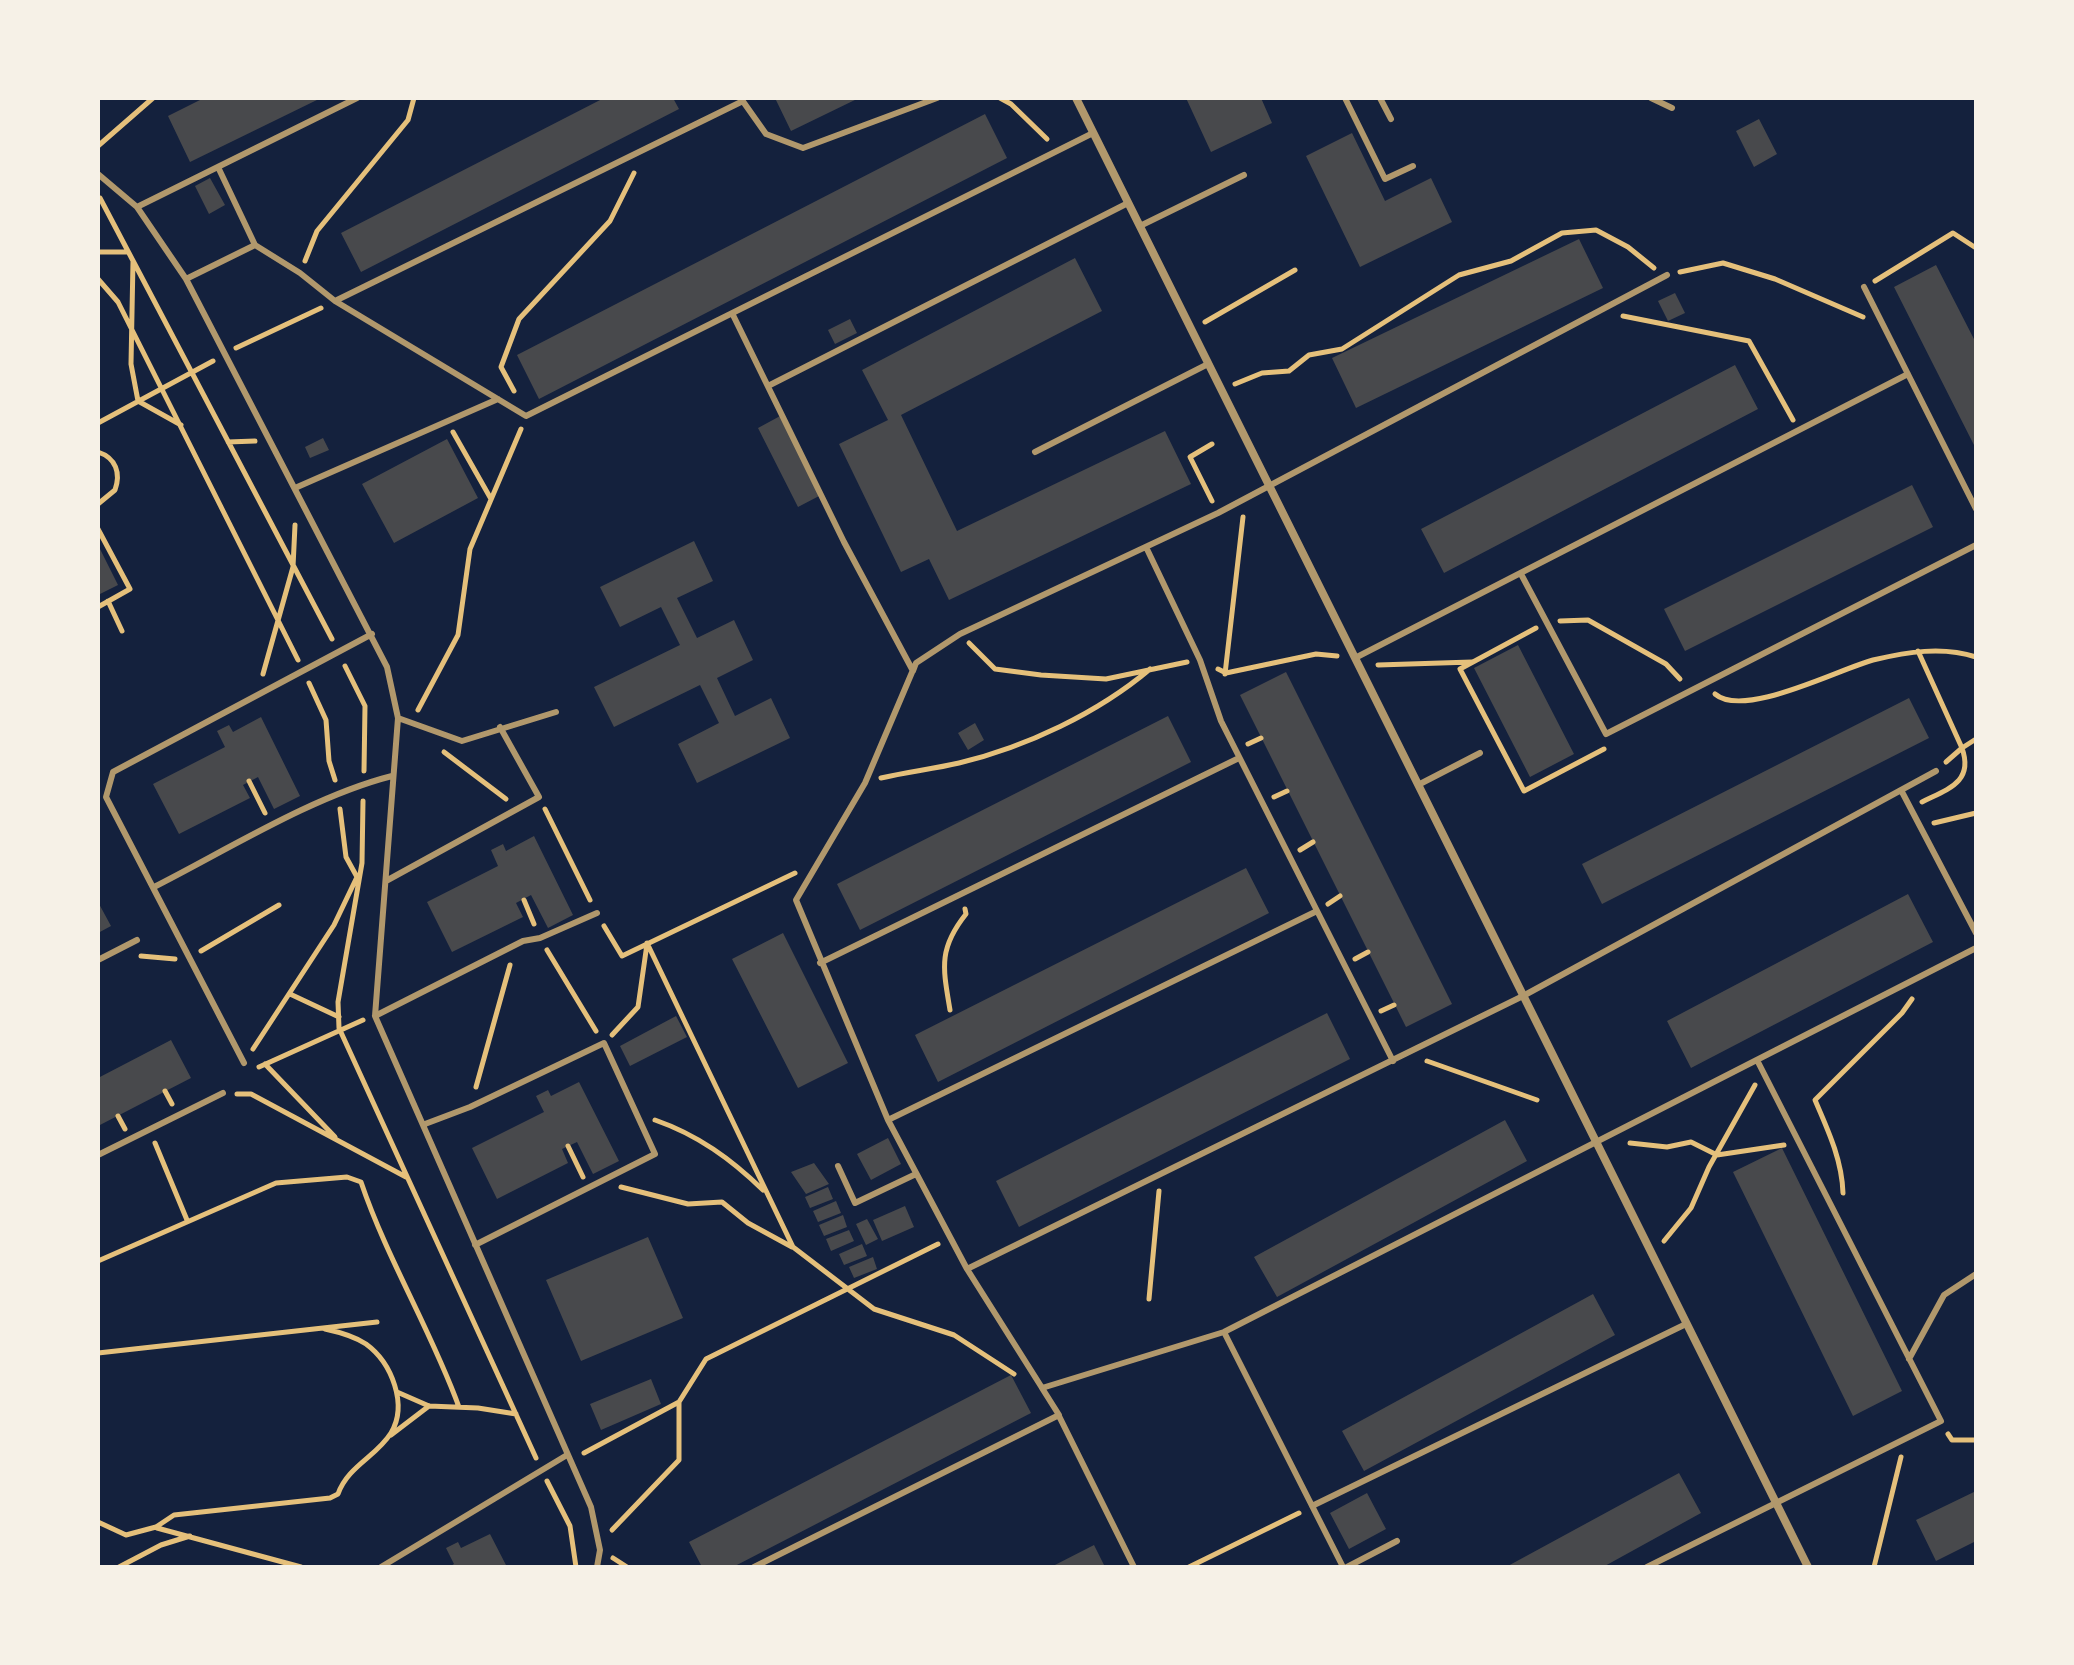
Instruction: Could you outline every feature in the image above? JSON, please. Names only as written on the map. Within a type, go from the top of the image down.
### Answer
[{"type":"street","points":[[1076,98],[1808,1567]]},
{"type":"lane","points":[[137,207],[357,98]]},
{"type":"lane","points":[[909,98],[914,108]]},
{"type":"lane","points":[[335,301],[742,100],[766,134],[803,148],[937,98]]},
{"type":"lane","points":[[1345,98],[1385,179],[1413,166]]},
{"type":"lane","points":[[1380,98],[1391,119]]},
{"type":"lane","points":[[1651,98],[1672,108]]},
{"type":"lane","points":[[218,167],[255,245],[300,273],[335,301],[526,416],[1093,133]]},
{"type":"lane","points":[[98,174],[137,207],[186,279],[372,634],[395,691],[398,718],[375,1016],[591,1507],[600,1550],[597,1567]]},
{"type":"lane","points":[[1140,226],[1244,175]]},
{"type":"lane","points":[[768,386],[1128,203]]},
{"type":"lane","points":[[186,279],[255,245]]},
{"type":"lane","points":[[1134,1567],[1059,1415],[967,1269],[888,1120],[796,900],[865,783],[916,663],[960,634],[1218,513],[1665,275]]},
{"type":"lane","points":[[1864,287],[1976,509]]},
{"type":"lane","points":[[733,315],[913,671]]},
{"type":"lane","points":[[1035,452],[1208,364]]},
{"type":"lane","points":[[1355,658],[1908,374]]},
{"type":"lane","points":[[295,488],[498,399]]},
{"type":"lane","points":[[1521,574],[1606,734],[1976,545]]},
{"type":"lane","points":[[1146,547],[1200,660],[1221,721],[1393,1061]]},
{"type":"lane","points":[[244,1063],[106,797],[113,772],[372,634]]},
{"type":"lane","points":[[398,718],[462,741],[556,712]]},
{"type":"lane","points":[[386,881],[539,797],[500,727]]},
{"type":"lane","points":[[1418,785],[1480,753]]},
{"type":"lane","points":[[820,963],[1239,758]]},
{"type":"lane","points":[[967,1269],[1523,996],[1936,771]]},
{"type":"lane","points":[[154,887],[364,783],[392,776]]},
{"type":"lane","points":[[1901,790],[1976,933]]},
{"type":"lane","points":[[888,1120],[1317,911]]},
{"type":"lane","points":[[375,1016],[516,945],[597,913]]},
{"type":"lane","points":[[98,960],[137,940]]},
{"type":"lane","points":[[1044,1391],[1224,1332],[1976,948]]},
{"type":"lane","points":[[425,1124],[470,1107],[604,1043],[655,1154],[475,1245]]},
{"type":"lane","points":[[1647,1567],[1941,1421],[1757,1060]]},
{"type":"lane","points":[[98,1155],[223,1093]]},
{"type":"lane","points":[[838,1166],[855,1203],[916,1174]]},
{"type":"lane","points":[[1909,1359],[1944,1295],[1976,1274]]},
{"type":"lane","points":[[1312,1506],[1686,1324]]},
{"type":"lane","points":[[1224,1332],[1345,1567],[1397,1541]]},
{"type":"lane","points":[[754,1567],[1059,1415]]},
{"type":"lane","points":[[381,1567],[568,1458]]},
{"type":"path","points":[[98,146],[153,98]]},
{"type":"path","points":[[300,273],[317,231],[408,120],[414,98]]},
{"type":"path","points":[[1000,98],[1035,126],[1058,151]]},
{"type":"path","points":[[412,721],[458,635],[470,549],[526,416],[501,367],[519,319],[610,221],[646,149]]},
{"type":"path","points":[[98,194],[365,706],[361,869],[338,1002],[339,1028],[570,1526],[576,1567]]},
{"type":"path","points":[[1234,384],[1262,373],[1289,371],[1309,355],[1342,349],[1459,275],[1511,261],[1562,233],[1596,230],[1628,247],[1665,275],[1723,263],[1775,279],[1883,324]]},
{"type":"path","points":[[1864,287],[1953,233],[1976,248]]},
{"type":"path","points":[[98,252],[128,252]]},
{"type":"path","points":[[133,260],[131,364],[138,401]]},
{"type":"path","points":[[1204,323],[1295,270]]},
{"type":"path","points":[[98,279],[118,302],[163,388],[326,720],[329,761],[339,795],[346,857],[357,877]]},
{"type":"path","points":[[98,423],[225,354],[335,301]]},
{"type":"path","points":[[1598,311],[1749,341],[1799,431]]},
{"type":"path","points":[[138,401],[181,425]]},
{"type":"path","points":[[447,420],[491,499]]},
{"type":"path","points":[[228,442],[269,437]]},
{"type":"path","points":[[1212,444],[1190,457],[1218,513]]},
{"type":"path","points":[[98,452],[111,459],[118,474],[115,490],[98,504]]},
{"type":"path","points":[[1224,689],[1244,508]]},
{"type":"path","points":[[258,694],[293,567],[295,519]]},
{"type":"path","points":[[98,529],[130,589],[98,607]]},
{"type":"path","points":[[108,601],[122,631]]},
{"type":"path","points":[[1606,734],[1612,745],[1524,791],[1460,669],[1547,622],[1588,620],[1666,664],[1690,689]]},
{"type":"path","points":[[960,634],[995,669],[1106,679],[1200,660]]},
{"type":"path","points":[[1918,651],[1962,748]]},
{"type":"path","points":[[1702,683],[1721,699],[1770,696],[1871,661],[1918,651],[1958,651],[1976,657]]},
{"type":"path","points":[[1226,673],[1316,654]]},
{"type":"path","points":[[1374,665],[1473,662]]},
{"type":"path","points":[[865,783],[961,763],[1055,728],[1128,687],[1151,669]]},
{"type":"path","points":[[434,745],[519,808]]},
{"type":"path","points":[[249,781],[273,827]]},
{"type":"path","points":[[539,797],[622,956],[819,861]]},
{"type":"path","points":[[1920,827],[1976,813]]},
{"type":"path","points":[[244,1063],[334,925],[361,869]]},
{"type":"path","points":[[950,1010],[942,963],[950,933],[966,914],[961,894]]},
{"type":"path","points":[[524,900],[540,938],[604,1043],[638,1007],[647,943]]},
{"type":"path","points":[[117,951],[192,961],[279,905]]},
{"type":"path","points":[[647,943],[793,1247]]},
{"type":"path","points":[[470,1107],[516,945]]},
{"type":"path","points":[[1843,1230],[1842,1176],[1815,1100],[1902,1013],[1927,973]]},
{"type":"path","points":[[290,994],[339,1017]]},
{"type":"path","points":[[254,1070],[339,1028],[375,1016]]},
{"type":"path","points":[[1407,1054],[1537,1100]]},
{"type":"path","points":[[265,1064],[338,1141]]},
{"type":"path","points":[[1661,1245],[1691,1208],[1762,1070]]},
{"type":"path","points":[[223,1093],[251,1094],[407,1178]]},
{"type":"path","points":[[636,1114],[698,1138],[733,1161],[767,1194]]},
{"type":"path","points":[[149,1130],[187,1220]]},
{"type":"path","points":[[1623,1142],[1667,1147],[1691,1142],[1717,1155],[1755,1146],[1800,1144]]},
{"type":"path","points":[[568,1146],[589,1188]]},
{"type":"path","points":[[1149,1299],[1160,1175]]},
{"type":"path","points":[[98,1261],[276,1183],[347,1177],[361,1182],[373,1218],[441,1358],[459,1407]]},
{"type":"path","points":[[598,1184],[688,1204],[722,1202],[748,1223],[793,1247],[874,1309],[954,1335],[1044,1391]]},
{"type":"path","points":[[568,1458],[679,1402],[706,1359],[850,1291],[950,1238]]},
{"type":"path","points":[[98,1353],[377,1322]]},
{"type":"path","points":[[325,1329],[367,1345],[385,1368],[397,1392],[399,1414],[390,1435]]},
{"type":"path","points":[[397,1392],[429,1406],[517,1415]]},
{"type":"path","points":[[600,1550],[620,1518],[679,1460],[679,1402]]},
{"type":"path","points":[[98,1522],[126,1535],[156,1527],[174,1515],[330,1498],[338,1494],[344,1479],[390,1435],[429,1406]]},
{"type":"path","points":[[1941,1421],[1952,1440],[1976,1440]]},
{"type":"path","points":[[1874,1567],[1898,1479],[1903,1440]]},
{"type":"path","points":[[1189,1567],[1312,1506]]},
{"type":"path","points":[[156,1527],[301,1567]]},
{"type":"path","points":[[119,1567],[161,1545],[191,1535]]},
{"type":"building","points":[[204,98],[321,98],[190,162],[168,116]]},
{"type":"building","points":[[604,98],[673,98],[679,109],[361,272],[341,233]]},
{"type":"building","points":[[775,98],[859,98],[791,131]]},
{"type":"building","points":[[1186,98],[1261,98],[1272,123],[1211,152]]},
{"type":"building","points":[[985,114],[1007,158],[539,399],[517,355]]},
{"type":"building","points":[[1759,119],[1777,154],[1754,167],[1736,131]]},
{"type":"building","points":[[1352,133],[1385,201],[1431,178],[1452,222],[1360,267],[1306,156]]},
{"type":"building","points":[[210,178],[225,205],[209,214],[195,186]]},
{"type":"building","points":[[1579,239],[1603,288],[1356,408],[1332,358]]},
{"type":"building","points":[[1075,258],[1102,311],[901,415],[957,531],[1165,431],[1191,484],[949,600],[929,559],[901,572],[839,444],[888,420],[862,370]]},
{"type":"building","points":[[1936,265],[1976,343],[1976,449],[1894,287]]},
{"type":"building","points":[[1675,293],[1685,313],[1668,321],[1658,301]]},
{"type":"building","points":[[850,319],[857,333],[835,344],[828,330]]},
{"type":"building","points":[[1735,365],[1758,409],[1444,573],[1421,529]]},
{"type":"building","points":[[782,415],[821,495],[798,507],[758,428]]},
{"type":"building","points":[[323,438],[329,450],[310,458],[305,447]]},
{"type":"building","points":[[447,439],[478,498],[394,543],[362,484]]},
{"type":"building","points":[[1912,485],[1933,527],[1685,651],[1664,609]]},
{"type":"building","points":[[694,541],[713,581],[677,598],[697,638],[734,620],[753,660],[717,678],[735,716],[771,698],[790,738],[697,783],[678,744],[719,723],[700,685],[614,727],[594,687],[680,645],[661,607],[620,627],[600,587]]},
{"type":"building","points":[[98,545],[118,585],[98,595]]},
{"type":"building","points":[[1518,645],[1574,754],[1530,777],[1474,668]]},
{"type":"building","points":[[1286,672],[1452,1004],[1406,1027],[1240,695]]},
{"type":"building","points":[[1909,698],[1929,738],[1602,904],[1582,864]]},
{"type":"building","points":[[1168,716],[1191,762],[860,930],[837,884]]},
{"type":"building","points":[[261,717],[300,796],[274,809],[258,777],[243,785],[250,798],[179,834],[153,784],[225,747],[217,731],[229,725],[233,732]]},
{"type":"building","points":[[975,723],[984,740],[968,750],[958,733]]},
{"type":"building","points":[[534,836],[573,915],[548,928],[531,895],[516,903],[523,917],[452,952],[427,902],[498,866],[491,850],[503,844],[506,851]]},
{"type":"building","points":[[1246,868],[1269,913],[938,1082],[915,1035]]},
{"type":"building","points":[[1908,894],[1933,942],[1691,1068],[1667,1021]]},
{"type":"building","points":[[98,902],[111,926],[98,933]]},
{"type":"building","points":[[783,933],[848,1063],[798,1088],[732,959]]},
{"type":"building","points":[[1327,1013],[1350,1059],[1019,1227],[996,1181]]},
{"type":"building","points":[[676,1016],[687,1037],[630,1066],[620,1046]]},
{"type":"building","points":[[171,1040],[191,1078],[98,1126],[98,1078]]},
{"type":"building","points":[[579,1082],[619,1161],[593,1174],[577,1142],[562,1149],[568,1163],[497,1199],[472,1148],[544,1112],[536,1096],[548,1090],[551,1096]]},
{"type":"building","points":[[1505,1120],[1527,1161],[1277,1297],[1254,1257]]},
{"type":"building","points":[[888,1138],[901,1164],[871,1180],[857,1154]]},
{"type":"building","points":[[1782,1148],[1902,1391],[1853,1416],[1733,1172]]},
{"type":"building","points":[[814,1163],[829,1184],[806,1194],[791,1172]]},
{"type":"building","points":[[828,1187],[833,1199],[810,1208],[805,1197]]},
{"type":"building","points":[[836,1201],[841,1213],[818,1222],[813,1211]]},
{"type":"building","points":[[905,1206],[914,1227],[882,1241],[873,1220]]},
{"type":"building","points":[[843,1215],[847,1227],[824,1236],[819,1225]]},
{"type":"building","points":[[867,1219],[878,1239],[866,1245],[856,1224]]},
{"type":"building","points":[[849,1230],[854,1241],[831,1251],[826,1239]]},
{"type":"building","points":[[648,1237],[683,1318],[581,1361],[546,1280]]},
{"type":"building","points":[[862,1244],[867,1256],[844,1265],[839,1254]]},
{"type":"building","points":[[873,1257],[877,1269],[854,1278],[849,1267]]},
{"type":"building","points":[[1593,1294],[1615,1335],[1364,1471],[1342,1431]]},
{"type":"building","points":[[1011,1375],[1031,1413],[733,1567],[702,1567],[689,1542]]},
{"type":"building","points":[[651,1379],[661,1404],[601,1430],[590,1404]]},
{"type":"building","points":[[1679,1473],[1701,1513],[1603,1567],[1506,1567]]},
{"type":"building","points":[[1976,1491],[1976,1541],[1936,1561],[1916,1520]]},
{"type":"building","points":[[1367,1493],[1386,1529],[1349,1549],[1330,1513]]},
{"type":"building","points":[[490,1534],[507,1567],[449,1567],[454,1564],[446,1548],[458,1542],[461,1548]]},
{"type":"building","points":[[1094,1545],[1105,1567],[1051,1567]]}]
